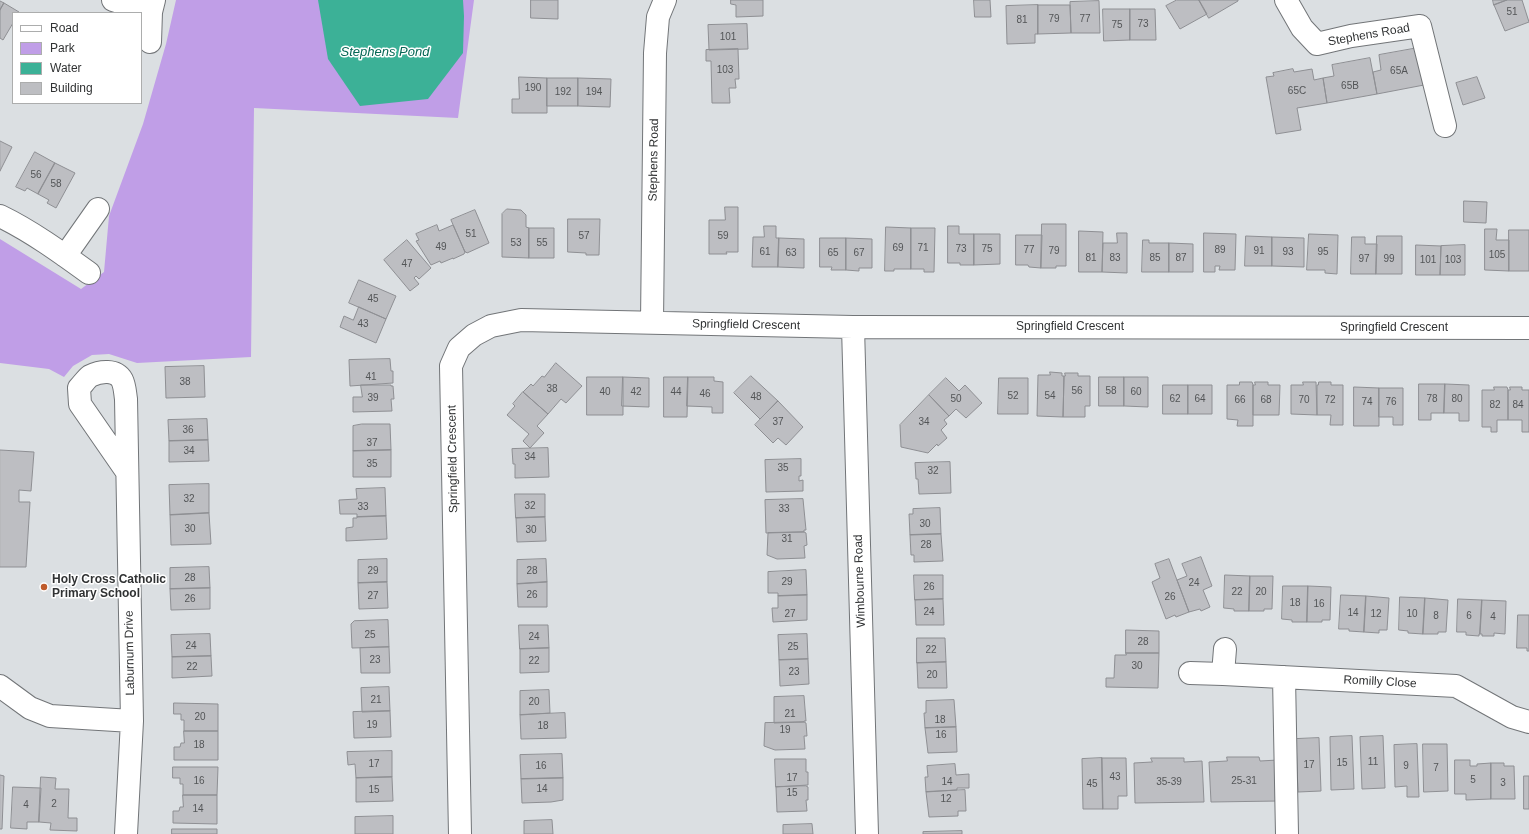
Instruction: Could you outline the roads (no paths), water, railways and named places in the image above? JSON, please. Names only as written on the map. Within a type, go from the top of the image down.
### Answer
[{"type":"street","points":[[113,0],[152,6],[150,42]]},
{"type":"street","name":"Stephens Road","points":[[652,322],[655,53],[658,17],[666,0]]},
{"type":"street","name":"Stephens Road","points":[[1286,0],[1302,28],[1317,44],[1350,36],[1420,26],[1444,126]]},
{"type":"street","points":[[65,256],[98,209]]},
{"type":"street","points":[[0,216],[65,256],[89,273]]},
{"type":"street","name":"Springfield Crescent","points":[[460,834],[451,366],[459,348],[474,335],[491,326],[521,320],[853,327],[1529,328]]},
{"type":"street","name":"Wimbourne Road","points":[[853,327],[867,834]]},
{"type":"street","name":"Laburnum Drive","points":[[126,834],[132,721],[127,472]]},
{"type":"street","points":[[1223,674],[1225,649]]},
{"type":"street","name":"Romilly Close","points":[[1190,673],[1456,686],[1512,717],[1529,722]]},
{"type":"street","points":[[1284,677],[1287,834]]},
{"type":"street","points":[[0,686],[30,708],[50,716],[132,721]]},
{"type":"water","name":"Stephens Pond","points":[[318,0],[463,0],[463,53],[428,99],[360,106],[328,59]]},
{"type":"place","name":"Holy Cross Catholic Primary School","points":[[44,587]]}]
